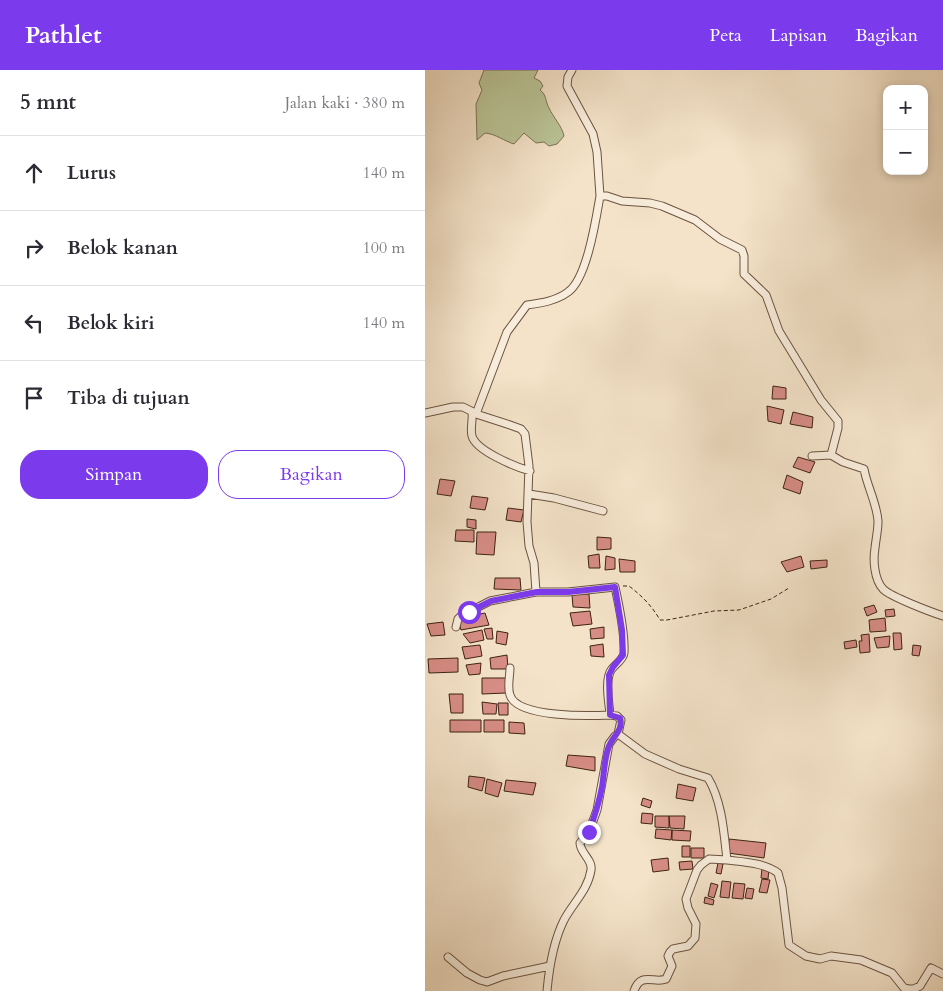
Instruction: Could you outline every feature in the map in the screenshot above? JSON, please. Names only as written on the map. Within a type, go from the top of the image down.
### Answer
[{"type":"street","points":[[529,471],[493,456],[475,441],[472,435],[473,418],[507,332],[527,305],[545,302],[566,294],[573,288],[578,280],[591,241],[600,196],[597,152],[593,134],[567,86],[568,77],[572,70]]},
{"type":"street","points":[[600,196],[632,202],[650,203],[673,210],[695,220],[720,239],[742,250],[744,274],[766,295],[779,330],[821,400],[838,421],[839,428],[831,455]]},
{"type":"street","points":[[425,413],[453,406],[463,407],[523,431],[527,447],[529,471],[527,522],[529,546],[534,563],[537,592]]},
{"type":"street","points":[[812,456],[831,455],[843,462],[864,469],[878,518],[878,535],[875,548],[877,580],[883,590],[916,606],[943,616]]},
{"type":"street","points":[[529,494],[555,498],[603,511]]},
{"type":"street","points":[[456,627],[461,616],[491,601],[537,592],[568,592],[615,587],[624,653],[609,675],[610,715]]},
{"type":"street","points":[[510,668],[510,696],[522,706],[545,713],[564,715],[610,715],[620,718],[621,722],[618,734],[609,744],[597,810],[587,837],[580,843],[580,849],[591,866],[591,872],[585,891],[576,901],[563,922],[549,966],[547,991]]},
{"type":"street","points":[[618,734],[645,754],[679,769],[708,778],[713,785],[721,814],[727,860]]},
{"type":"street","points":[[634,991],[636,985],[646,979],[662,981],[667,979],[672,966],[669,956],[670,952],[673,949],[688,946],[695,938],[696,924],[686,898],[697,870],[709,859],[754,864],[778,873],[782,888],[788,944],[803,955],[820,959],[831,956],[861,960],[892,973],[904,988],[909,989],[919,986],[931,968],[943,974]]},
{"type":"street","points":[[448,957],[467,973],[487,982],[503,976],[549,966]]},
{"type":"path","points":[[615,587],[629,586],[653,608],[660,620],[700,615],[714,611],[739,610],[771,599],[789,588]]},
{"type":"green space","points":[[484,70],[538,70],[534,78],[540,81],[543,86],[540,90],[544,94],[564,136],[557,144],[549,146],[544,142],[536,143],[524,133],[514,144],[485,133],[477,140],[476,104],[482,90],[479,83]]},
{"type":"building","points":[[773,386],[786,388],[786,399],[772,399]]},
{"type":"building","points":[[767,406],[784,410],[781,424],[768,421]]},
{"type":"building","points":[[793,412],[813,417],[812,428],[790,424]]},
{"type":"building","points":[[798,457],[815,462],[810,473],[793,467]]},
{"type":"building","points":[[787,475],[803,482],[800,494],[783,488]]},
{"type":"building","points":[[440,479],[455,481],[451,496],[437,494]]},
{"type":"building","points":[[472,496],[488,498],[485,510],[470,508]]},
{"type":"building","points":[[508,508],[524,510],[521,522],[506,520]]},
{"type":"building","points":[[467,519],[476,520],[476,529],[467,527]]},
{"type":"building","points":[[456,530],[474,530],[474,542],[455,541]]},
{"type":"building","points":[[477,532],[496,532],[494,555],[476,554]]},
{"type":"building","points":[[597,537],[611,538],[611,549],[597,550]]},
{"type":"building","points":[[599,554],[600,568],[589,568],[588,556]]},
{"type":"building","points":[[606,556],[615,558],[615,569],[605,570]]},
{"type":"building","points":[[801,556],[804,567],[787,572],[781,562]]},
{"type":"building","points":[[619,559],[635,561],[635,572],[620,572]]},
{"type":"building","points":[[827,560],[827,567],[811,569],[810,561]]},
{"type":"building","points":[[495,578],[520,578],[521,590],[494,589]]},
{"type":"building","points":[[589,594],[590,608],[573,607],[572,595]]},
{"type":"building","points":[[874,605],[877,612],[867,616],[864,608]]},
{"type":"building","points":[[894,609],[895,616],[886,617],[885,610]]},
{"type":"building","points":[[590,611],[592,624],[573,626],[570,613]]},
{"type":"building","points":[[485,613],[489,625],[461,630],[458,619]]},
{"type":"building","points":[[885,618],[886,631],[870,632],[869,620]]},
{"type":"building","points":[[443,622],[445,635],[431,636],[427,624]]},
{"type":"building","points":[[604,627],[604,638],[591,639],[590,629]]},
{"type":"building","points":[[492,628],[493,639],[487,639],[484,629]]},
{"type":"building","points":[[482,630],[484,640],[470,643],[463,634]]},
{"type":"building","points":[[497,631],[508,633],[506,645],[496,643]]},
{"type":"building","points":[[893,633],[901,633],[902,649],[894,650]]},
{"type":"building","points":[[869,634],[870,652],[860,653],[859,641],[862,641],[861,635]]},
{"type":"building","points":[[890,636],[889,647],[877,648],[874,638]]},
{"type":"building","points":[[856,640],[857,647],[845,649],[844,642]]},
{"type":"building","points":[[603,644],[604,657],[591,656],[590,646]]},
{"type":"building","points":[[480,645],[482,656],[465,659],[462,647]]},
{"type":"building","points":[[913,645],[921,646],[919,656],[912,655]]},
{"type":"building","points":[[507,655],[508,669],[491,669],[490,658]]},
{"type":"building","points":[[458,658],[458,672],[429,673],[428,659]]},
{"type":"building","points":[[481,663],[480,674],[469,675],[466,665]]},
{"type":"building","points":[[482,678],[506,678],[506,693],[482,694]]},
{"type":"building","points":[[449,694],[463,694],[463,713],[451,713]]},
{"type":"building","points":[[482,702],[497,704],[496,714],[483,714]]},
{"type":"building","points":[[498,703],[508,703],[508,715],[499,715]]},
{"type":"building","points":[[450,720],[481,720],[481,732],[450,732]]},
{"type":"building","points":[[484,720],[504,720],[504,732],[484,732]]},
{"type":"building","points":[[509,722],[524,723],[525,734],[509,733]]},
{"type":"building","points":[[568,755],[595,757],[595,771],[566,766]]},
{"type":"building","points":[[469,776],[485,778],[482,791],[468,787]]},
{"type":"building","points":[[487,779],[502,783],[498,797],[485,793]]},
{"type":"building","points":[[506,780],[536,783],[533,795],[504,791]]},
{"type":"building","points":[[678,784],[696,788],[693,801],[676,798]]},
{"type":"building","points":[[643,798],[652,801],[650,808],[641,805]]},
{"type":"building","points":[[642,813],[653,814],[652,824],[641,823]]},
{"type":"building","points":[[655,816],[669,816],[669,828],[655,827]]},
{"type":"building","points":[[669,816],[685,816],[684,829],[670,828]]},
{"type":"building","points":[[656,829],[672,830],[671,840],[655,838]]},
{"type":"building","points":[[672,830],[691,831],[690,841],[672,840]]},
{"type":"building","points":[[729,839],[766,843],[764,858],[728,853]]},
{"type":"building","points":[[682,846],[690,846],[690,857],[682,857]]},
{"type":"building","points":[[691,848],[704,848],[704,858],[691,858]]},
{"type":"building","points":[[668,858],[669,870],[653,872],[651,860]]},
{"type":"building","points":[[692,861],[693,869],[680,870],[679,862]]},
{"type":"building","points":[[718,863],[723,864],[721,874],[716,873]]},
{"type":"building","points":[[762,868],[769,869],[768,879],[761,878]]},
{"type":"building","points":[[762,879],[770,880],[767,893],[759,892]]},
{"type":"building","points":[[722,881],[731,882],[729,898],[720,897]]},
{"type":"building","points":[[711,883],[718,885],[714,898],[708,896]]},
{"type":"building","points":[[734,883],[745,884],[743,899],[732,898]]},
{"type":"building","points":[[747,888],[754,889],[752,899],[745,898]]},
{"type":"building","points":[[705,897],[714,900],[713,905],[704,903]]},
{"type":"route","points":[[469,612],[491,601],[537,592],[586,591],[615,587],[622,630],[623,657],[610,672],[608,692],[610,715],[617,716],[621,722],[618,734],[609,744],[600,797],[589,832]]}]
